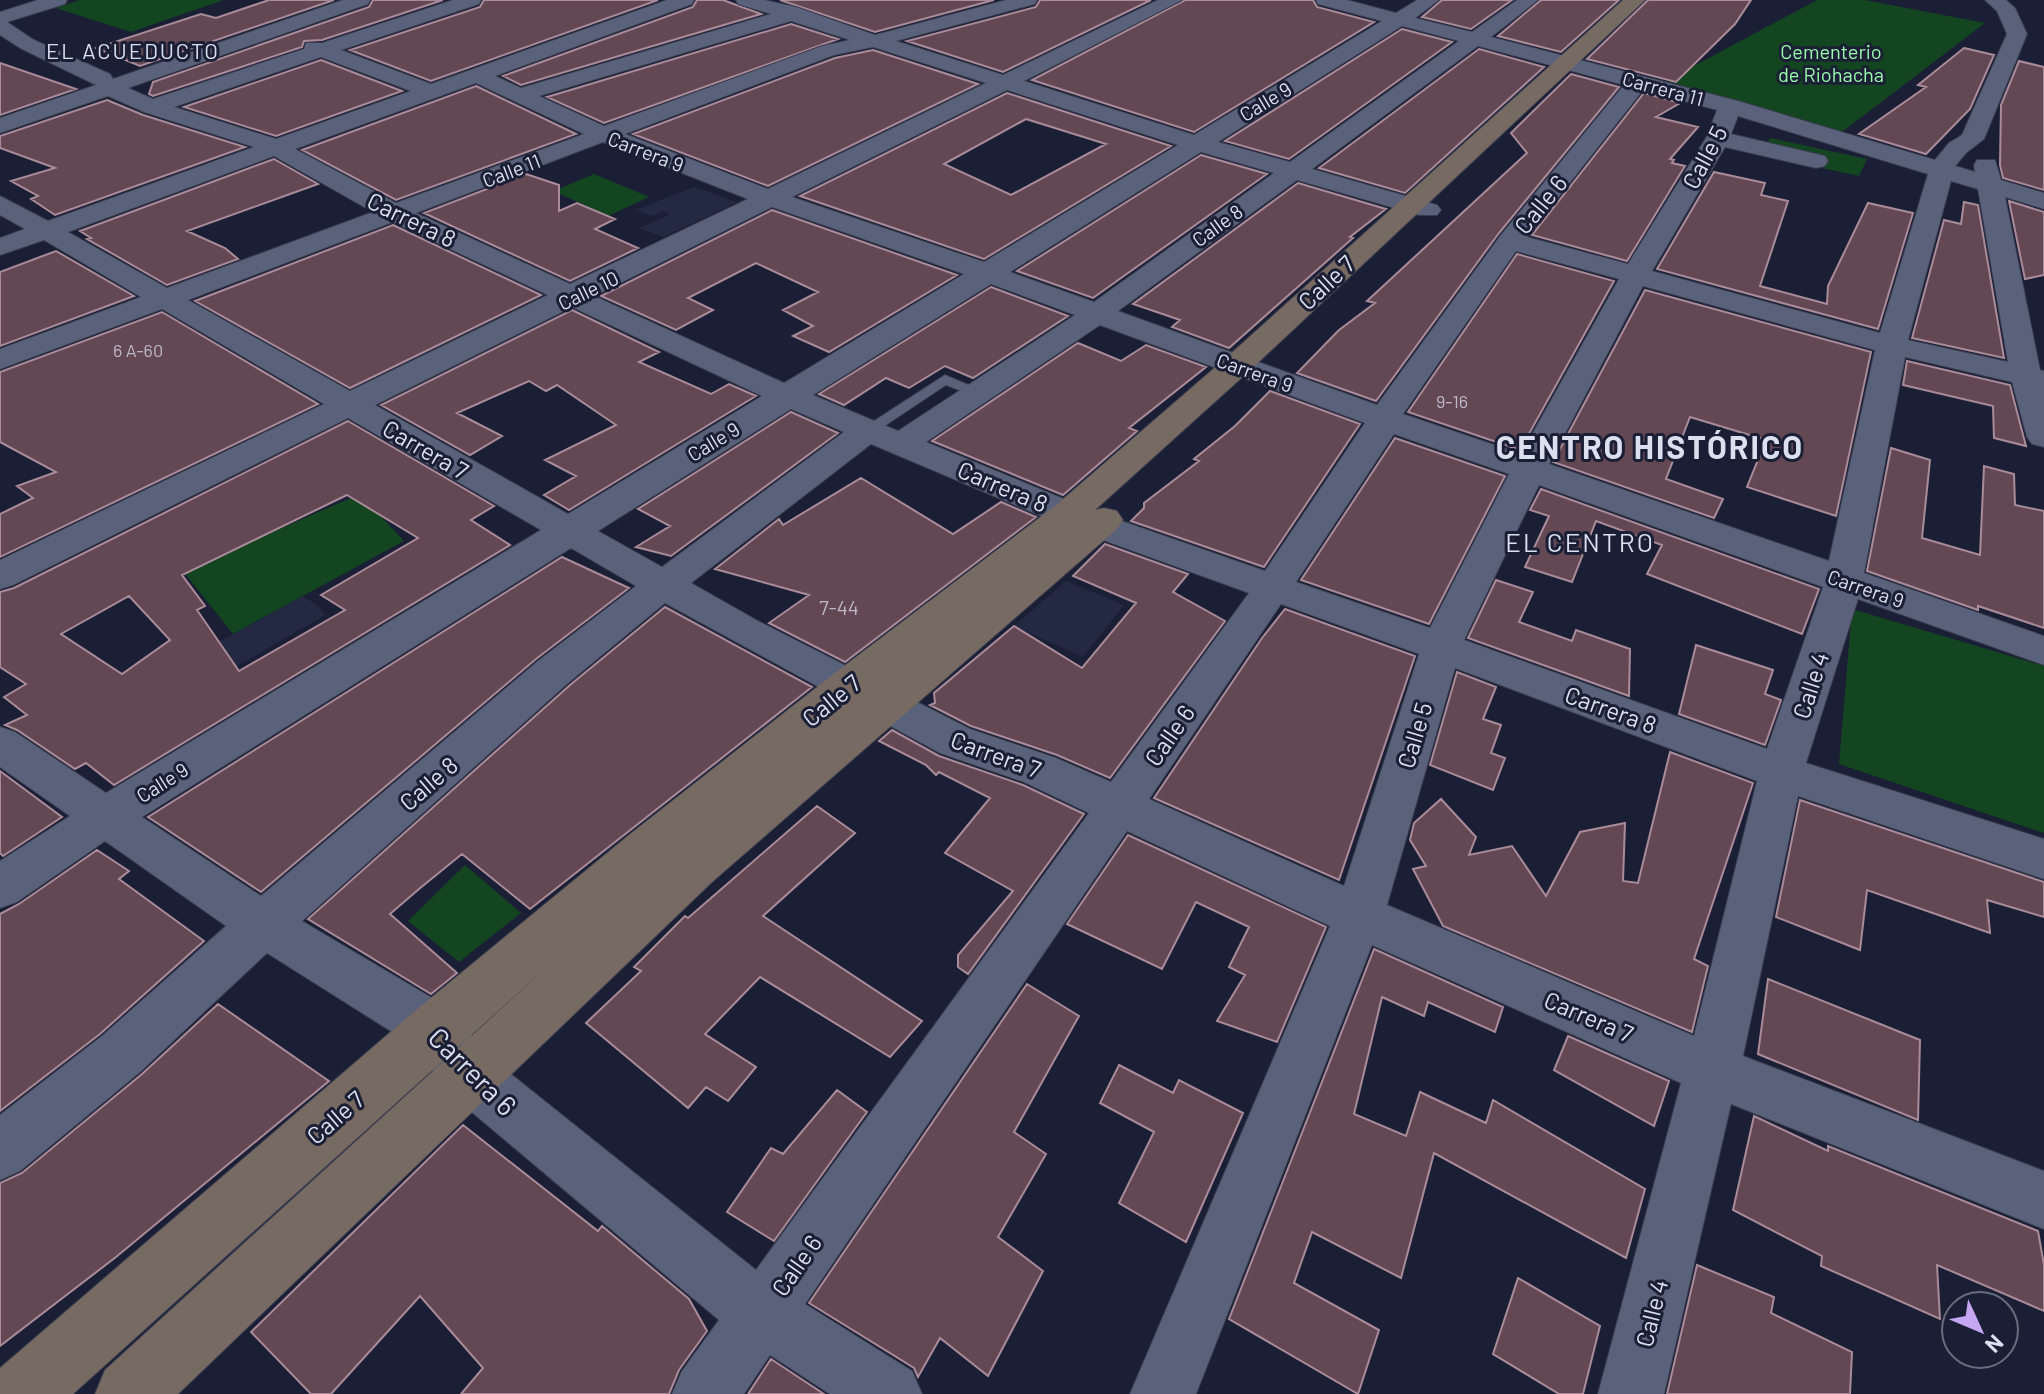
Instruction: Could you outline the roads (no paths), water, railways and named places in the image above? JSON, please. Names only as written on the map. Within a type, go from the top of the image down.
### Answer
[{"type":"street","points":[[0,18],[58,0]]},
{"type":"street","points":[[0,126],[105,84],[337,0]]},
{"type":"street","points":[[0,116],[361,0]]},
{"type":"street","points":[[152,107],[472,0]]},
{"type":"street","points":[[0,247],[427,90],[685,0]]},
{"type":"street","points":[[745,0],[1197,143],[1419,207]]},
{"type":"street","name":"Calle 11","points":[[0,360],[829,50],[1028,0]]},
{"type":"street","name":"Calle 10","points":[[0,576],[576,296],[1173,0]]},
{"type":"street","name":"Carrera 11","points":[[1325,0],[1639,81],[1724,122],[1939,169],[2044,201]]},
{"type":"street","name":"Calle 9","points":[[0,887],[105,817],[1430,0]]},
{"type":"street","name":"Calle 8","points":[[0,1151],[121,1054],[265,923],[553,672],[664,584],[885,436],[977,392],[1096,314],[1529,0]]},
{"type":"street","name":"Calle 7","points":[[1576,65],[1635,0]]},
{"type":"street","name":"Calle 7","points":[[22,1394],[435,1029],[866,696],[1083,520],[1419,207],[1576,65],[1657,0]]},
{"type":"street","points":[[1939,169],[1961,144],[1972,139],[2017,34],[2005,8],[1995,0]]},
{"type":"street","points":[[520,95],[824,5]]},
{"type":"street","name":"Carrera 8","points":[[0,26],[27,44],[152,107],[273,146],[396,214],[787,396],[1083,520],[1781,772],[2044,859]]},
{"type":"street","points":[[272,31],[427,90]]},
{"type":"street","name":"Carrera 9","points":[[474,74],[605,135],[772,199],[988,273],[1529,470],[2044,651]]},
{"type":"street","name":"Calle 6","points":[[705,1394],[1273,587],[1377,434],[1384,418],[1510,241],[1639,81]]},
{"type":"street","points":[[1724,122],[1841,167]]},
{"type":"street","name":"Calle 5","points":[[1163,1394],[1359,916],[1441,647],[1529,470],[1634,277],[1724,122]]},
{"type":"street","points":[[1972,139],[1982,148],[1992,187],[2035,378],[2044,437]]},
{"type":"street","name":"Calle 4","points":[[1631,1394],[1712,1070],[1781,772],[1844,580],[1892,345],[1936,190],[1939,169]]},
{"type":"street","name":"Carrera 7","points":[[0,204],[664,584],[866,696],[955,741],[1040,770],[1359,916],[1712,1070],[2044,1200]]},
{"type":"street","points":[[1510,241],[1892,345],[2035,378]]},
{"type":"street","name":"Calle 7","points":[[129,1394],[468,1074],[694,867],[866,696]]},
{"type":"street","name":"Carrera 6","points":[[0,744],[265,923],[435,1029],[468,1074],[664,1237],[762,1313],[889,1394]]},
{"type":"lane","points":[[885,436],[945,379],[977,392]]},
{"type":"district","name":"EL ACUEDUCTO","points":[[133,50]]},
{"type":"district","name":"CENTRO HISTÓRICO","points":[[1650,446]]},
{"type":"district","name":"EL CENTRO","points":[[1580,541]]},
{"type":"park label","name":"Cementerio de Riohacha","points":[[1831,62]]}]
